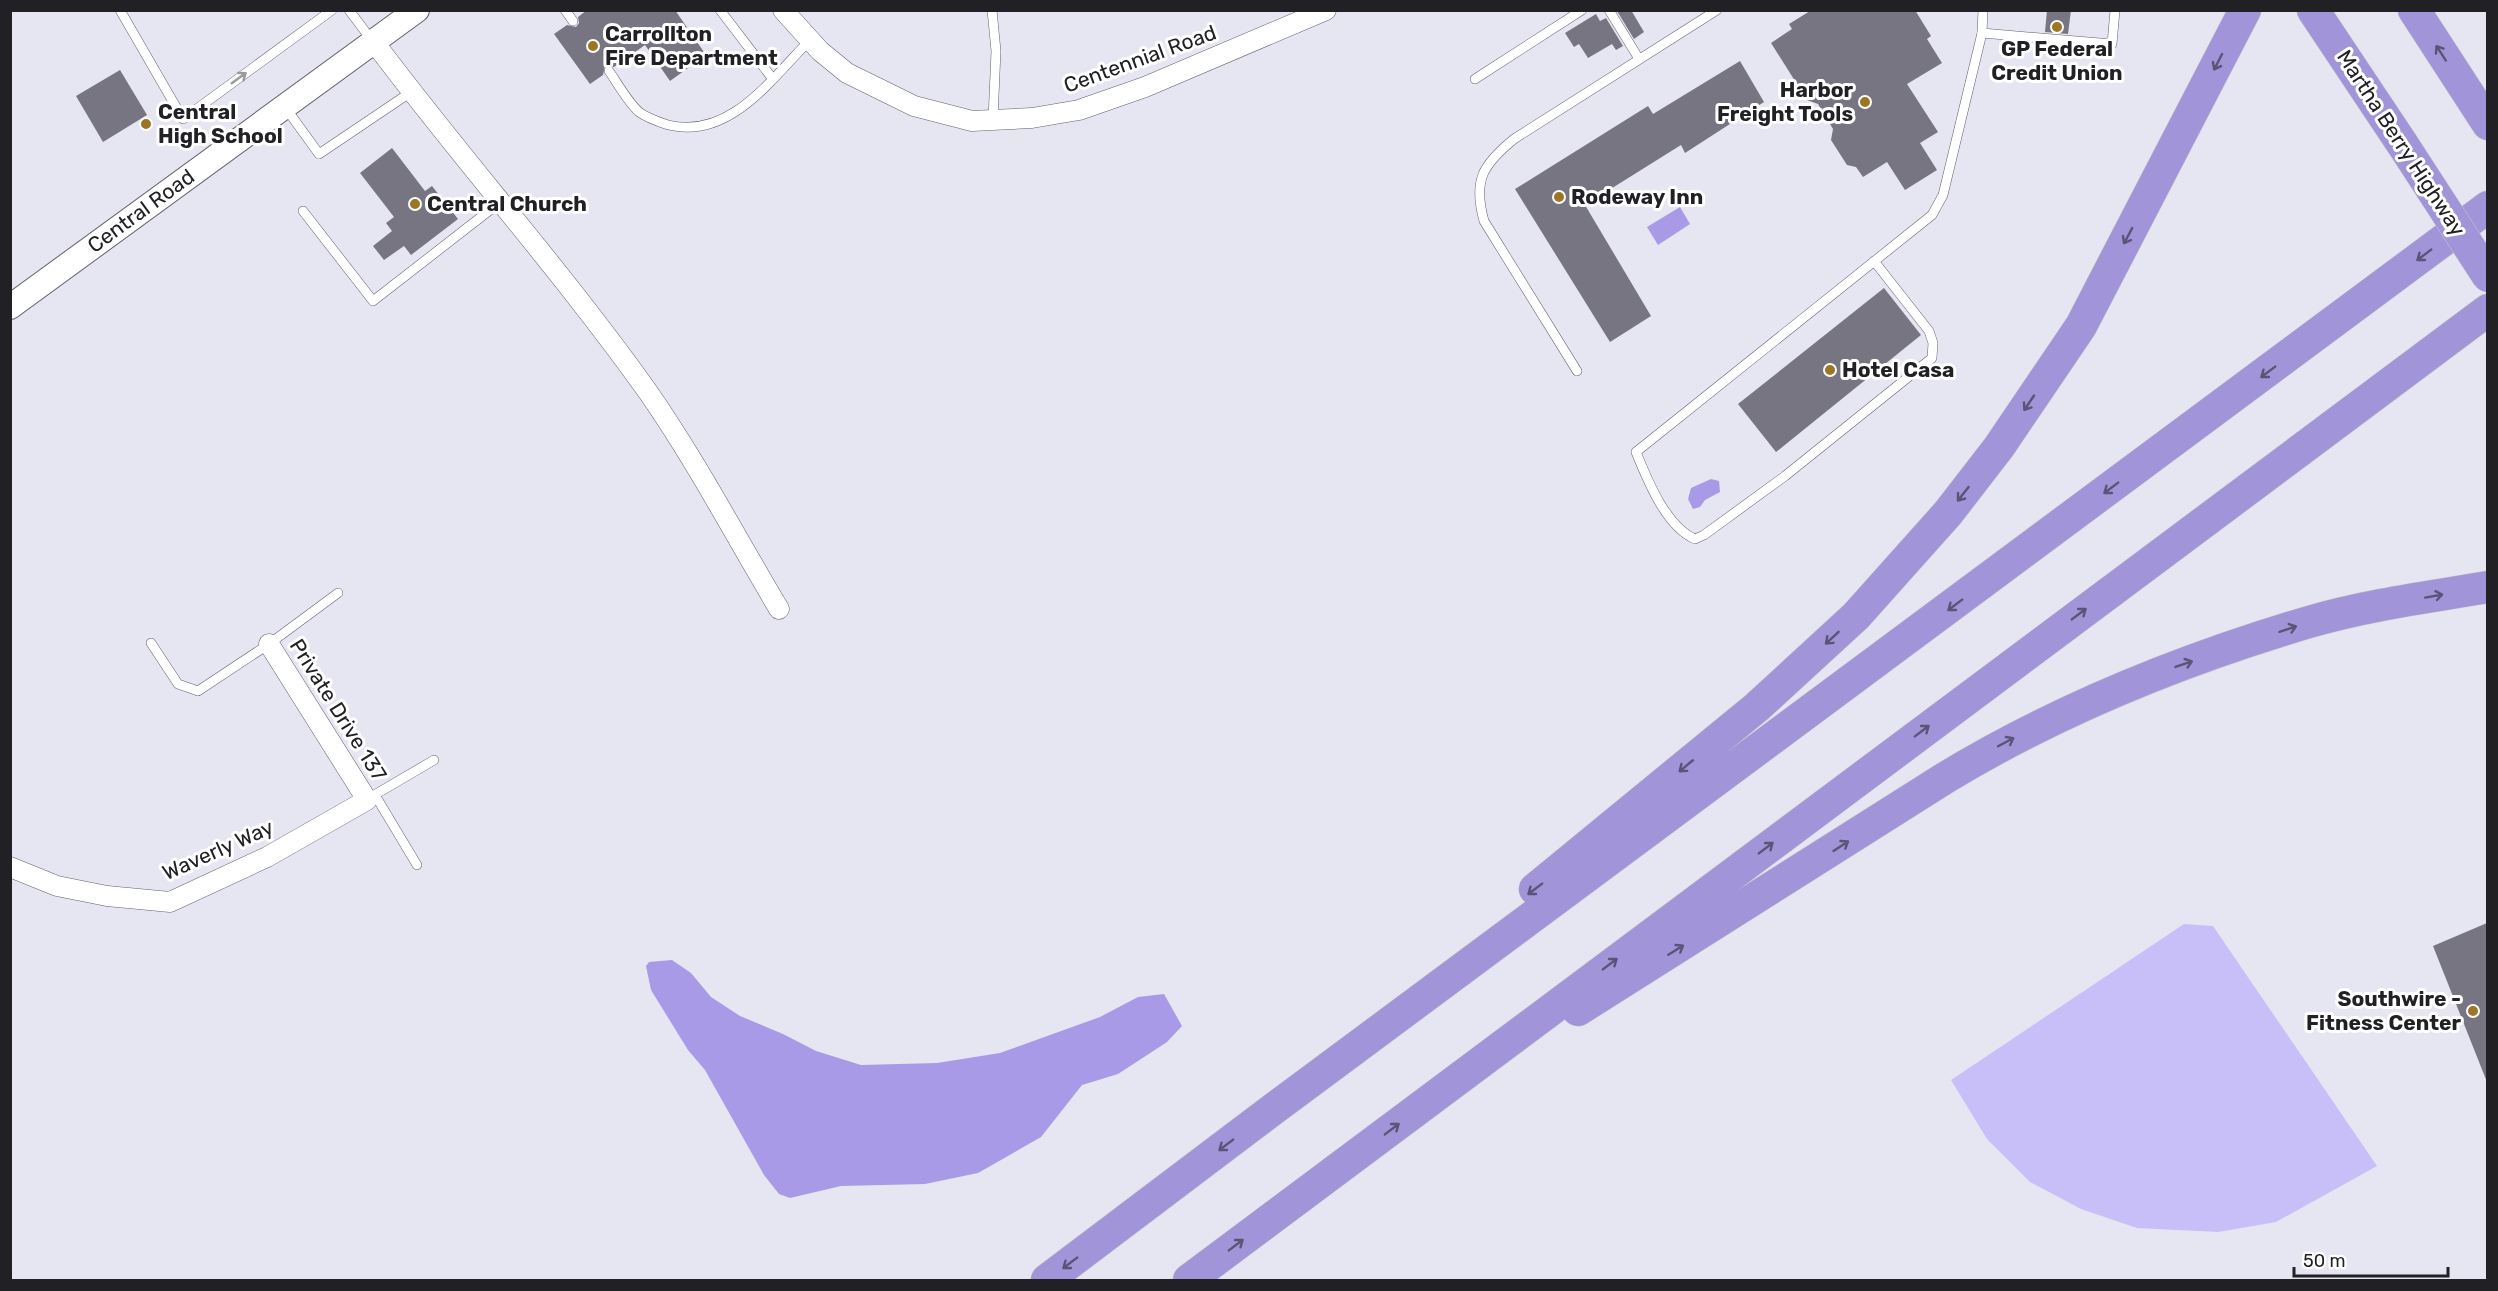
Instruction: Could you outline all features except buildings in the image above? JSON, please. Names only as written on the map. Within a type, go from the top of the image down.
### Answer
[{"type":"highway","points":[[1272,1110],[1368,1017],[1565,867],[1757,707],[1856,616],[1948,513],[1999,447],[2081,326],[2245,10]]},
{"type":"highway","name":"Martha Berry Highway","points":[[2313,10],[2487,276]]},
{"type":"highway","points":[[2414,10],[2487,124]]},
{"type":"highway","points":[[1047,1281],[1272,1110],[2487,207]]},
{"type":"highway","points":[[1189,1281],[2487,310]]},
{"type":"highway","points":[[1463,1076],[1610,991],[1981,757],[2084,703],[2176,666],[2310,622],[2381,605],[2487,587]]},
{"type":"street","name":"Central Road","points":[[10,307],[417,10]]},
{"type":"street","name":"Centennial Road","points":[[783,10],[810,40],[847,73],[914,106],[972,121],[1032,118],[1079,110],[1145,87],[1326,10]]},
{"type":"street","points":[[374,42],[499,203],[581,302],[649,394],[779,609]]},
{"type":"street","name":"Private Drive 137","points":[[269,644],[371,797]]},
{"type":"street","name":"Waverly Way","points":[[10,867],[57,886],[107,896],[170,902],[267,857],[371,797]]},
{"type":"lane","points":[[120,10],[183,119],[333,10]]},
{"type":"lane","points":[[349,10],[374,42]]},
{"type":"lane","points":[[565,10],[573,21]]},
{"type":"lane","points":[[720,10],[760,66],[772,78]]},
{"type":"lane","points":[[992,10],[996,51],[993,119]]},
{"type":"lane","points":[[1475,79],[1582,10]]},
{"type":"lane","points":[[1609,10],[1639,59]]},
{"type":"lane","points":[[1577,371],[1484,221],[1478,199],[1479,181],[1500,150],[1514,139],[1717,10]]},
{"type":"lane","points":[[1874,261],[1929,331],[1933,343],[1932,358],[1785,476],[1704,535],[1695,539],[1687,536],[1655,497],[1636,452],[1874,261],[1932,215],[1943,195],[1982,33],[1983,10]]},
{"type":"lane","points":[[1982,33],[2112,44],[2115,10]]},
{"type":"lane","points":[[609,71],[640,112],[659,123],[684,129],[709,126],[729,118],[810,40]]},
{"type":"lane","points":[[284,106],[319,154],[411,92]]},
{"type":"lane","points":[[303,212],[373,301],[499,203]]},
{"type":"lane","points":[[151,643],[178,684],[198,690],[269,644],[338,593]]},
{"type":"lane","points":[[417,865],[371,797],[434,760]]},
{"type":"shaded area","points":[[1680,207],[1690,224],[1658,245],[1647,227]]},
{"type":"shaded area","points":[[1711,479],[1719,481],[1720,492],[1705,500],[1700,507],[1693,509],[1688,499],[1691,488]]},
{"type":"shaded area","points":[[2184,924],[2213,926],[2377,1166],[2276,1222],[2218,1232],[2137,1228],[2081,1209],[2030,1182],[1987,1139],[1951,1080]]},
{"type":"shaded area","points":[[672,960],[691,973],[711,997],[740,1016],[816,1051],[861,1065],[937,1063],[1000,1053],[1100,1017],[1138,997],[1164,994],[1182,1026],[1167,1042],[1118,1074],[1082,1085],[1041,1137],[978,1173],[925,1184],[841,1186],[790,1198],[779,1194],[764,1175],[705,1070],[688,1050],[651,990],[646,966],[649,962]]},
{"type":"place","name":"GP Federal Credit Union","points":[[2057,27]]},
{"type":"place","name":"Carrollton Fire Department","points":[[593,46]]},
{"type":"place","name":"Harbor Freight Tools","points":[[1865,102]]},
{"type":"place","name":"Central High School","points":[[146,124]]},
{"type":"place","name":"Rodeway Inn","points":[[1559,197]]},
{"type":"place","name":"Central Church","points":[[415,204]]},
{"type":"place","name":"Hotel Casa","points":[[1830,370]]},
{"type":"place","name":"Southwire - Fitness Center","points":[[2473,1011]]}]
